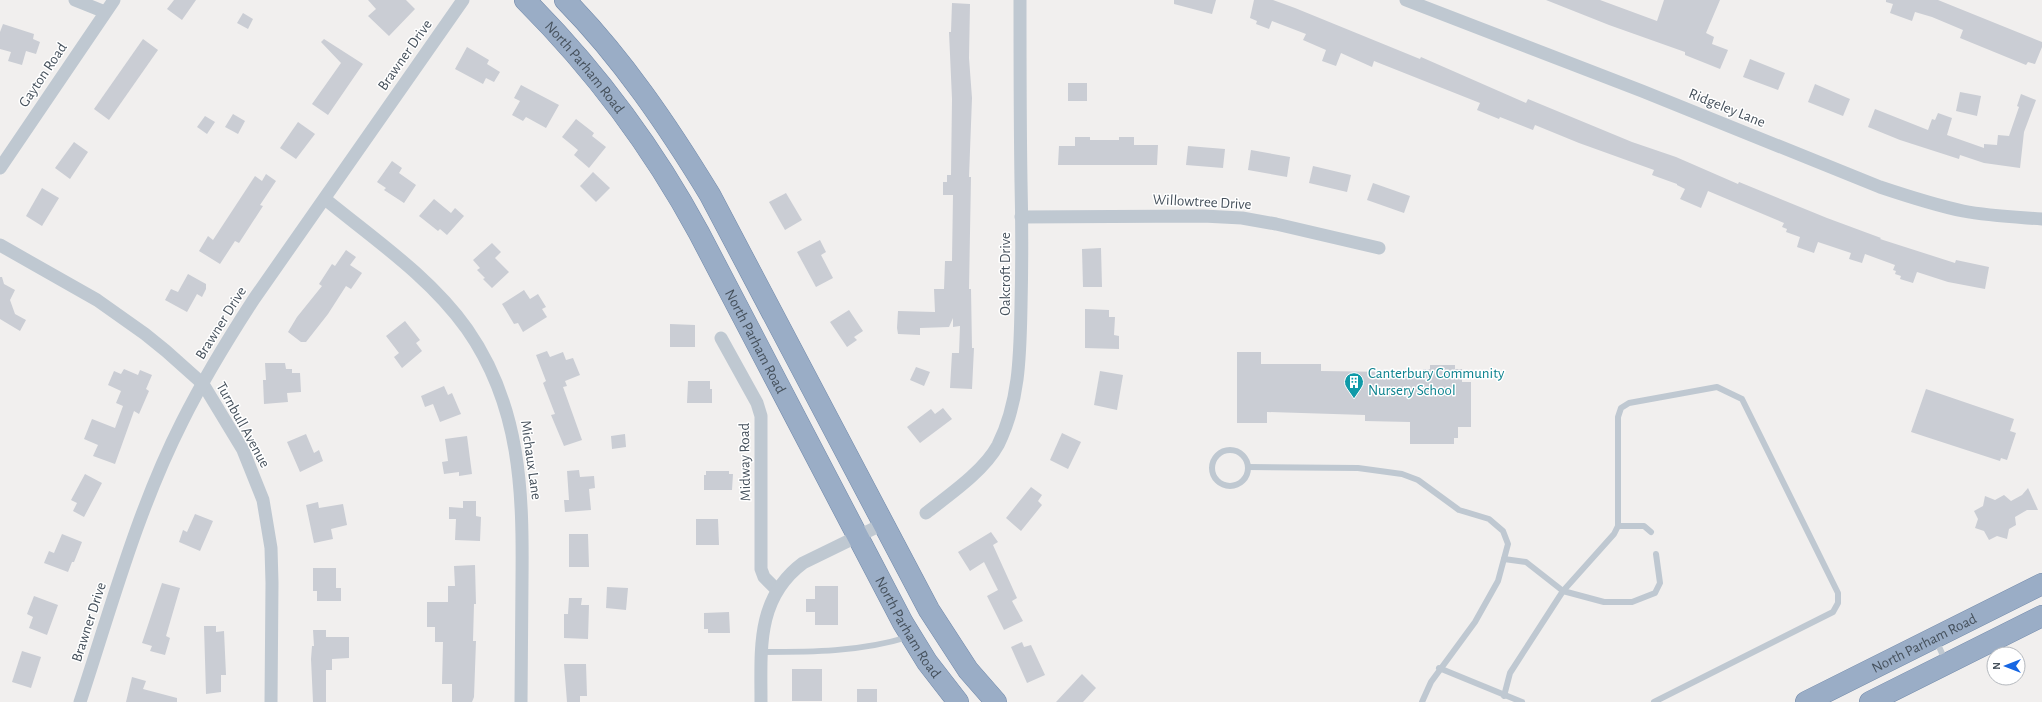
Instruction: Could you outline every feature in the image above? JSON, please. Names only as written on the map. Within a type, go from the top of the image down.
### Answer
[{"type":"highway","name":"North Parham Road","points":[[525,0],[599,82],[665,175],[699,233],[857,536],[911,636],[927,662],[958,702]]},
{"type":"highway","name":"North Parham Road","points":[[565,0],[629,75],[683,149],[710,195],[929,610],[968,670],[996,702]]},
{"type":"highway","name":"North Parham Road","points":[[1806,702],[2042,584]]},
{"type":"highway","name":"North Parham Road","points":[[1870,702],[2042,616]]},
{"type":"street","points":[[74,0],[105,12]]},
{"type":"street","name":"Gayton Road","points":[[0,168],[114,0]]},
{"type":"street","name":"Brawner Drive","points":[[80,702],[133,538],[182,422],[254,299],[463,0]]},
{"type":"street","name":"Oakcroft Drive","points":[[926,513],[984,464],[997,446],[1007,424],[1015,395],[1020,356],[1022,217],[1020,0]]},
{"type":"street","name":"Ridgeley Lane","points":[[1406,0],[1642,91],[1888,189],[1917,199],[1962,211],[1996,216],[2042,219]]},
{"type":"street","name":"Michaux Lane","points":[[325,199],[406,265],[436,294],[467,330],[494,378],[509,417],[517,454],[521,495],[521,702]]},
{"type":"street","name":"Willowtree Drive","points":[[1022,217],[1195,216],[1242,218],[1276,224],[1379,248]]},
{"type":"street","name":"Turnbull Avenue","points":[[0,245],[97,300],[145,334],[203,384],[243,450],[256,481],[268,520],[272,582],[270,702]]},
{"type":"street","name":"Midway Road","points":[[721,338],[757,403],[761,416],[762,569],[764,577],[777,590]]},
{"type":"street","points":[[761,702],[761,652],[764,624],[768,610],[777,590],[793,571],[803,563],[883,524]]},
{"type":"lane","points":[[1504,696],[1510,673],[1563,591],[1614,534],[1618,526],[1618,417],[1621,408],[1628,403],[1717,387],[1742,399],[1838,593],[1838,603],[1833,612],[1654,702]]},
{"type":"lane","points":[[1229,450],[1238,452],[1245,458],[1248,467],[1246,476],[1243,480],[1240,483],[1231,486],[1222,484],[1215,477],[1212,468],[1214,459],[1220,452],[1229,450]]},
{"type":"lane","points":[[1248,467],[1358,468],[1402,474],[1418,480],[1459,510],[1489,520],[1503,531],[1508,544],[1498,581],[1488,602],[1475,622],[1430,682],[1422,702]]},
{"type":"lane","points":[[1618,526],[1644,526],[1651,532]]},
{"type":"lane","points":[[1504,559],[1526,562],[1563,591],[1604,602],[1632,602],[1655,593],[1660,583],[1656,554]]},
{"type":"lane","points":[[761,652],[844,650],[889,644],[911,636]]},
{"type":"lane","points":[[1935,638],[1947,664]]},
{"type":"lane","points":[[1439,668],[1504,696],[1522,702]]},
{"type":"building","points":[[174,0],[196,0],[182,20],[167,9]]},
{"type":"building","points":[[368,0],[406,0],[415,9],[389,36],[368,16],[376,9]]},
{"type":"building","points":[[1174,0],[1216,0],[1212,14],[1174,4]]},
{"type":"building","points":[[1254,0],[1273,0],[1295,8],[1420,59],[1421,57],[1526,103],[1528,99],[1632,142],[1676,157],[1738,184],[1739,182],[1827,218],[1881,238],[1880,239],[1955,263],[1956,260],[1989,267],[1985,289],[1948,282],[1917,272],[1913,283],[1900,279],[1901,276],[1895,274],[1896,271],[1893,270],[1895,265],[1865,254],[1862,263],[1849,259],[1851,253],[1818,242],[1814,253],[1797,247],[1800,237],[1786,232],[1787,229],[1782,227],[1784,223],[1708,191],[1701,208],[1680,199],[1685,189],[1677,184],[1652,175],[1654,170],[1579,143],[1535,125],[1533,130],[1500,117],[1499,119],[1477,110],[1480,103],[1374,61],[1372,67],[1341,53],[1336,66],[1322,61],[1326,50],[1303,40],[1306,34],[1272,21],[1269,29],[1256,24],[1257,21],[1250,18]]},
{"type":"building","points":[[1546,0],[1600,0],[1657,21],[1664,0],[1720,0],[1706,33],[1714,37],[1712,44],[1728,50],[1720,69],[1685,55],[1685,52],[1609,25]]},
{"type":"building","points":[[1886,0],[1938,0],[2042,42],[2042,47],[2035,64],[2028,62],[2026,65],[1960,38],[1963,30],[1932,17],[1915,12],[1912,21],[1890,13],[1893,4],[1886,2]]},
{"type":"building","points":[[952,3],[970,4],[969,58],[972,98],[969,177],[971,177],[969,289],[971,289],[972,348],[974,348],[972,389],[950,388],[952,353],[959,353],[960,326],[953,327],[953,318],[949,327],[920,328],[920,335],[898,334],[897,328],[898,311],[935,312],[934,289],[944,289],[945,261],[952,261],[953,195],[943,195],[943,182],[947,182],[947,175],[951,175],[952,99],[949,32],[951,32]]},
{"type":"building","points":[[243,13],[253,19],[248,29],[237,23]]},
{"type":"building","points":[[3,24],[34,34],[33,39],[40,42],[36,54],[26,51],[22,65],[8,61],[11,52],[0,49],[0,32]]},
{"type":"building","points":[[143,39],[158,50],[109,120],[94,109]]},
{"type":"building","points":[[324,39],[363,64],[328,115],[312,104],[341,63],[321,42]]},
{"type":"building","points":[[467,47],[489,60],[487,64],[500,72],[494,82],[486,78],[483,84],[455,69]]},
{"type":"building","points":[[1750,59],[1785,73],[1778,90],[1743,77]]},
{"type":"building","points":[[1068,83],[1087,83],[1087,101],[1068,101]]},
{"type":"building","points":[[1815,84],[1850,99],[1843,116],[1808,102]]},
{"type":"building","points":[[521,85],[559,105],[546,128],[526,117],[523,121],[512,115],[520,101],[514,98]]},
{"type":"building","points":[[1960,92],[1981,96],[1977,116],[1956,111]]},
{"type":"building","points":[[2021,94],[2036,100],[2024,132],[2020,168],[1984,163],[1960,155],[1959,159],[1900,140],[1868,127],[1875,109],[1928,130],[1932,119],[1935,120],[1938,113],[1952,118],[1947,135],[1984,148],[1984,144],[1997,145],[1998,135],[2009,136],[2019,107],[2017,106]]},
{"type":"building","points":[[233,114],[245,121],[238,134],[225,127]]},
{"type":"building","points":[[205,116],[215,122],[207,134],[197,127]]},
{"type":"building","points":[[576,119],[594,133],[592,136],[606,147],[589,168],[574,155],[578,150],[562,137]]},
{"type":"building","points":[[298,122],[315,134],[296,159],[280,148]]},
{"type":"building","points":[[1075,137],[1090,137],[1090,140],[1119,140],[1119,137],[1134,137],[1134,145],[1158,145],[1157,165],[1058,165],[1059,146],[1075,146]]},
{"type":"building","points":[[74,142],[88,152],[70,179],[55,168]]},
{"type":"building","points":[[1188,146],[1225,149],[1223,168],[1186,165]]},
{"type":"building","points":[[1251,150],[1290,157],[1287,177],[1248,170]]},
{"type":"building","points":[[392,161],[402,168],[399,173],[416,185],[404,203],[384,190],[386,188],[377,182]]},
{"type":"building","points":[[1313,166],[1351,175],[1347,192],[1309,183]]},
{"type":"building","points":[[593,172],[610,188],[596,202],[580,186]]},
{"type":"building","points":[[266,174],[276,181],[260,205],[263,206],[239,243],[235,241],[220,264],[199,251],[208,236],[213,240],[255,176],[262,181]]},
{"type":"building","points":[[1373,183],[1410,196],[1404,213],[1367,200]]},
{"type":"building","points":[[42,188],[59,198],[42,226],[26,216]]},
{"type":"building","points":[[786,193],[802,220],[785,230],[769,202]]},
{"type":"building","points":[[434,199],[451,213],[455,208],[464,216],[447,235],[440,229],[438,231],[419,216]]},
{"type":"building","points":[[820,240],[826,252],[821,255],[833,278],[816,287],[797,252]]},
{"type":"building","points":[[492,243],[501,252],[495,258],[509,272],[492,288],[483,279],[485,278],[477,270],[480,268],[473,260]]},
{"type":"building","points":[[1101,248],[1102,287],[1083,287],[1082,249]]},
{"type":"building","points":[[346,250],[356,257],[350,265],[362,273],[351,289],[346,286],[328,314],[306,342],[301,342],[288,332],[297,317],[322,286],[319,284],[332,264],[335,266]]},
{"type":"building","points":[[188,274],[206,284],[206,289],[202,297],[197,294],[187,312],[165,300],[171,289],[178,292]]},
{"type":"building","points":[[0,277],[2,277],[4,284],[15,290],[10,300],[15,314],[26,320],[20,331],[0,319]]},
{"type":"building","points":[[524,290],[530,299],[538,294],[546,307],[542,309],[547,317],[523,332],[518,323],[514,324],[502,304]]},
{"type":"building","points":[[1085,309],[1109,310],[1109,317],[1115,317],[1114,335],[1119,336],[1119,349],[1085,348]]},
{"type":"building","points":[[849,310],[863,331],[854,337],[857,340],[847,347],[830,322]]},
{"type":"building","points":[[405,321],[420,340],[416,343],[422,351],[402,368],[394,357],[399,353],[386,336]]},
{"type":"building","points":[[670,324],[695,325],[695,347],[670,347]]},
{"type":"building","points":[[547,351],[550,357],[563,352],[566,360],[573,358],[580,375],[565,381],[567,386],[563,387],[582,440],[564,446],[551,415],[555,414],[543,383],[546,381],[536,355]]},
{"type":"building","name":"Canterbury Community Nursery School","points":[[1237,352],[1261,352],[1261,364],[1321,364],[1321,371],[1395,372],[1395,376],[1423,376],[1423,369],[1430,369],[1430,365],[1455,365],[1455,369],[1462,369],[1462,382],[1471,382],[1471,427],[1458,427],[1458,438],[1454,438],[1454,444],[1410,444],[1410,422],[1365,421],[1365,415],[1267,412],[1267,423],[1237,423]]},
{"type":"building","points":[[265,363],[285,363],[286,369],[292,369],[292,373],[300,373],[301,392],[287,393],[288,402],[264,404],[263,380],[266,380]]},
{"type":"building","points":[[916,367],[930,372],[924,386],[910,380]]},
{"type":"building","points":[[124,369],[138,375],[140,370],[152,375],[146,389],[149,391],[139,414],[134,411],[115,464],[93,456],[98,445],[84,439],[92,419],[115,428],[123,406],[116,403],[121,391],[108,385],[114,371],[121,374]]},
{"type":"building","points":[[1100,371],[1123,375],[1117,410],[1094,405]]},
{"type":"building","points":[[688,381],[710,381],[710,389],[712,389],[712,403],[687,403]]},
{"type":"building","points":[[444,386],[448,395],[452,393],[461,414],[440,422],[433,404],[425,407],[421,396]]},
{"type":"building","points":[[1926,389],[2014,419],[2010,431],[2016,433],[2007,460],[2001,458],[2000,461],[1911,432]]},
{"type":"building","points":[[943,408],[952,419],[920,443],[907,427],[931,409],[935,414]]},
{"type":"building","points":[[1062,433],[1081,442],[1068,469],[1050,460]]},
{"type":"building","points":[[306,434],[314,453],[319,450],[323,461],[300,472],[287,442]]},
{"type":"building","points":[[625,434],[626,447],[612,449],[611,436]]},
{"type":"building","points":[[467,436],[472,474],[459,476],[459,472],[444,474],[442,462],[448,461],[445,439]]},
{"type":"building","points":[[579,470],[580,477],[594,476],[595,488],[589,489],[591,510],[565,512],[564,500],[569,500],[567,471]]},
{"type":"building","points":[[706,471],[729,471],[729,474],[733,474],[732,490],[704,490],[704,475],[706,475]]},
{"type":"building","points":[[85,474],[102,483],[84,517],[73,511],[77,503],[71,500]]},
{"type":"building","points":[[1031,487],[1042,495],[1038,501],[1042,505],[1021,531],[1006,518]]},
{"type":"building","points":[[2028,488],[2038,510],[2027,510],[2015,517],[2016,525],[2009,529],[2007,539],[1997,536],[1989,540],[1984,531],[1975,528],[1978,519],[1974,511],[1983,506],[1985,496],[1995,500],[2004,495],[2011,501],[2022,495]]},
{"type":"building","points":[[463,501],[476,501],[476,516],[481,517],[480,541],[455,540],[456,519],[449,519],[449,507],[463,508]]},
{"type":"building","points":[[318,502],[319,508],[343,504],[347,525],[331,529],[333,539],[314,543],[306,505]]},
{"type":"building","points":[[195,514],[213,521],[200,551],[179,542],[183,530],[187,532]]},
{"type":"building","points":[[696,519],[718,519],[719,545],[696,545]]},
{"type":"building","points":[[991,532],[998,542],[993,545],[1017,598],[1012,601],[1023,621],[1004,630],[987,596],[998,590],[984,562],[970,571],[958,552]]},
{"type":"building","points":[[62,534],[82,542],[74,562],[72,562],[68,572],[44,563],[49,551],[54,553]]},
{"type":"building","points":[[569,534],[588,534],[589,567],[569,567]]},
{"type":"building","points":[[475,565],[476,604],[474,604],[473,641],[476,641],[474,697],[472,702],[452,702],[452,684],[442,684],[443,642],[435,642],[435,627],[427,627],[427,602],[448,602],[448,586],[455,586],[454,566]]},
{"type":"building","points":[[313,568],[336,568],[336,588],[341,588],[341,601],[317,601],[317,591],[313,591]]},
{"type":"building","points":[[162,583],[180,588],[166,636],[170,638],[165,655],[150,651],[152,646],[142,643]]},
{"type":"building","points":[[815,586],[838,586],[838,625],[815,625],[815,612],[806,612],[806,599],[815,599]]},
{"type":"building","points":[[607,587],[628,588],[626,610],[606,608]]},
{"type":"building","points":[[34,596],[58,605],[47,635],[29,628],[33,617],[27,614]]},
{"type":"building","points":[[569,598],[582,598],[581,605],[589,605],[588,639],[564,638],[564,614],[568,614]]},
{"type":"building","points":[[729,612],[730,633],[708,633],[708,629],[704,629],[704,613]]},
{"type":"building","points":[[204,626],[216,626],[216,632],[224,631],[226,675],[221,675],[221,692],[206,694]]},
{"type":"building","points":[[313,630],[326,630],[326,637],[349,637],[349,658],[332,659],[332,670],[326,670],[326,702],[313,702],[311,659],[312,646],[314,646]]},
{"type":"building","points":[[1022,642],[1024,647],[1031,645],[1045,675],[1027,683],[1011,647]]},
{"type":"building","points":[[22,651],[41,657],[31,688],[12,682]]},
{"type":"building","points":[[564,664],[586,664],[587,696],[580,696],[580,702],[567,702]]},
{"type":"building","points":[[792,669],[822,669],[822,701],[792,701]]},
{"type":"building","points":[[1082,674],[1096,688],[1083,702],[1056,702]]},
{"type":"building","points":[[132,677],[146,681],[143,689],[177,698],[177,702],[126,702]]},
{"type":"building","points":[[857,689],[877,689],[877,702],[857,702]]},
{"type":"place","name":"Canterbury Community Nursery School","points":[[1354,399]]}]
